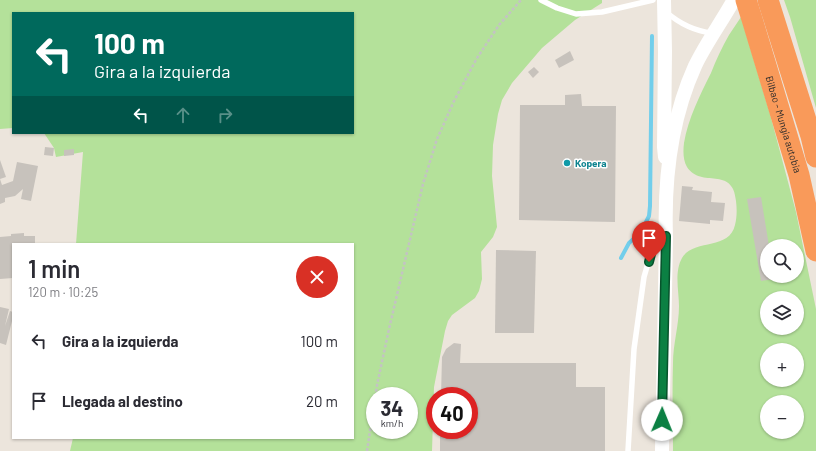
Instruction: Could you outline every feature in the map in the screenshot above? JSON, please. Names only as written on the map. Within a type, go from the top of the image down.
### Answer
[{"type":"highway","points":[[768,0],[811,136],[816,157]]},
{"type":"highway","name":"Bilbao - Mungia autobia","points":[[744,7],[799,175],[816,251]]},
{"type":"street","points":[[664,5],[664,147],[667,175]]},
{"type":"street","points":[[662,451],[666,236],[665,202],[667,175],[678,115],[683,97],[696,66],[714,33],[744,7]]},
{"type":"lane","points":[[541,0],[557,8],[576,14],[602,12],[653,0]]},
{"type":"lane","points":[[664,5],[677,21],[689,28],[714,33]]},
{"type":"lane","points":[[628,451],[634,349],[644,277],[653,246],[666,236]]},
{"type":"path","points":[[367,451],[376,390],[389,329],[423,184],[437,139],[454,101],[478,58],[498,25],[521,0]]},
{"type":"green space","points":[[0,0],[602,0],[602,3],[575,20],[542,48],[512,83],[502,100],[493,145],[492,176],[497,227],[493,237],[481,252],[482,279],[479,291],[475,298],[452,315],[448,321],[434,387],[426,387],[426,439],[432,439],[432,451],[70,451],[73,439],[354,439],[354,243],[76,243],[83,152],[56,157],[54,148],[45,134],[354,134],[354,12],[12,12],[12,128],[0,129]]},
{"type":"green space","points":[[784,0],[816,0],[816,108],[790,17]]},
{"type":"green space","points":[[741,17],[770,114],[796,212],[802,239],[760,239],[760,283],[804,283],[804,251],[816,309],[816,451],[673,451],[673,363],[679,313],[678,269],[682,258],[687,252],[694,248],[719,242],[726,238],[731,233],[735,225],[737,213],[734,190],[729,184],[723,180],[700,177],[693,173],[687,167],[683,149],[691,116],[729,35]]},
{"type":"building","points":[[570,51],[574,60],[559,68],[555,60]]},
{"type":"building","points":[[534,67],[539,72],[533,78],[528,72]]},
{"type":"building","name":"Kopera","points":[[581,94],[582,106],[616,106],[615,222],[519,220],[520,105],[565,105],[565,95]]},
{"type":"building","points":[[45,147],[54,148],[53,156],[44,155]]},
{"type":"building","points":[[74,149],[74,155],[64,156],[64,150]]},
{"type":"building","points":[[0,160],[6,177],[0,179]]},
{"type":"building","points":[[17,162],[38,166],[31,201],[21,199],[23,189],[15,196],[5,198],[5,202],[0,204],[0,179],[2,185],[13,181]]},
{"type":"building","points":[[682,186],[693,187],[692,190],[712,192],[711,202],[725,203],[723,221],[710,220],[710,224],[679,221]]},
{"type":"building","points":[[761,197],[768,239],[760,239],[760,275],[747,199]]},
{"type":"building","points":[[24,233],[24,236],[35,236],[35,243],[12,243],[12,278],[0,279],[0,237],[11,236],[11,234]]},
{"type":"building","points":[[496,250],[536,251],[534,333],[495,333]]},
{"type":"building","points":[[0,307],[9,309],[5,326],[10,311],[12,312],[12,321],[6,345],[0,343]]},
{"type":"building","points":[[454,343],[461,344],[460,363],[576,363],[576,387],[605,387],[605,451],[440,451],[440,439],[478,439],[478,387],[441,387],[442,357],[446,349]]},
{"type":"waterway","points":[[621,258],[629,243],[641,232],[649,216],[652,36]]},
{"type":"place","name":"Kopera","points":[[567,163]]},
{"type":"route","points":[[649,262],[653,246],[666,236],[662,420]]}]
